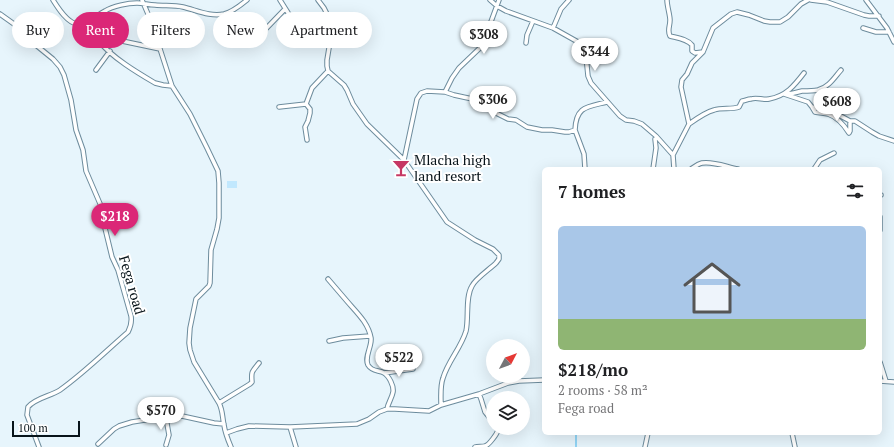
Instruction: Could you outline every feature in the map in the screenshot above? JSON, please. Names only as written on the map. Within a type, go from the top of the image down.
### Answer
[{"type":"street","points":[[53,0],[62,13],[72,22]]},
{"type":"street","points":[[103,12],[130,3],[143,2],[152,5],[183,7],[211,14],[222,14],[230,12],[247,0]]},
{"type":"street","points":[[280,0],[287,12]]},
{"type":"street","points":[[318,0],[324,8],[331,22],[332,28],[327,60],[328,71],[348,90],[353,104],[367,124],[404,160],[447,222],[475,240],[493,249],[499,255],[499,259],[496,263],[473,283],[470,288],[466,331],[443,377],[441,388],[441,405]]},
{"type":"street","points":[[490,0],[497,6],[517,16],[553,28],[578,42],[583,48],[586,56],[589,79],[607,102],[623,119],[642,124],[656,136],[673,155]]},
{"type":"street","points":[[445,92],[448,84],[459,68],[482,46],[499,0]]},
{"type":"street","points":[[553,28],[561,9],[570,0]]},
{"type":"street","points":[[667,0],[670,20],[668,29],[670,36],[686,40],[692,45],[692,51],[695,53],[703,52]]},
{"type":"street","points":[[689,124],[682,92],[682,80],[687,74],[692,62],[703,52],[713,28],[731,14],[738,12],[749,14],[770,22],[780,22],[788,17],[801,4],[810,0],[827,2],[864,15],[879,16]]},
{"type":"street","points":[[866,0],[890,32],[894,42]]},
{"type":"street","points":[[143,2],[152,21],[172,86],[197,128],[219,176],[218,222],[211,250],[210,283],[196,300],[189,337],[190,350],[194,362],[219,402],[223,413],[226,433],[231,447]]},
{"type":"street","points":[[268,26],[285,9]]},
{"type":"street","name":"Fega road","points":[[0,14],[14,24],[26,37],[53,59],[60,67],[64,76],[71,100],[76,130],[83,150],[86,171],[101,206],[112,257],[118,270],[132,321],[128,332],[71,382],[55,393],[34,402],[28,407],[27,415],[39,447]]},
{"type":"street","points":[[526,43],[527,35],[533,21]]},
{"type":"street","points":[[863,28],[876,32],[890,32]]},
{"type":"street","points":[[129,42],[160,49]]},
{"type":"street","points":[[107,48],[126,64],[155,83],[172,86]]},
{"type":"street","points":[[96,70],[110,51]]},
{"type":"street","points":[[674,167],[673,155],[689,124],[712,110],[739,107],[742,101],[751,98],[769,99],[784,94],[818,90],[830,84],[841,70]]},
{"type":"street","points":[[306,104],[312,88],[328,71]]},
{"type":"street","points":[[784,94],[804,73]]},
{"type":"street","points":[[404,160],[419,94],[427,91],[445,92],[478,100],[498,114],[508,119],[516,120],[527,127],[565,132],[575,130]]},
{"type":"street","points":[[784,94],[808,102],[815,112],[826,113],[835,118],[845,126],[849,132],[850,121]]},
{"type":"street","points":[[585,167],[584,154],[575,130],[576,118],[582,109],[607,102]]},
{"type":"street","points":[[279,107],[306,104]]},
{"type":"street","points":[[306,104],[310,109],[308,121],[305,127],[307,140]]},
{"type":"street","points":[[812,107],[832,112],[850,121],[855,121],[879,136],[894,141]]},
{"type":"street","points":[[653,167],[656,148],[655,139]]},
{"type":"street","points":[[815,167],[820,160],[834,153]]},
{"type":"street","points":[[693,167],[700,163],[729,167]]},
{"type":"street","points":[[328,279],[367,326],[371,342],[367,362],[368,366],[376,371],[384,373],[413,369]]},
{"type":"street","points":[[329,341],[343,338],[370,336]]},
{"type":"street","points":[[219,402],[250,384],[252,382],[250,375],[259,363]]},
{"type":"street","points":[[882,368],[886,381]]},
{"type":"street","points":[[384,373],[391,381],[393,389],[387,409]]},
{"type":"street","points":[[226,433],[249,426],[290,427],[357,424],[387,409],[429,411],[441,405],[479,394],[508,383],[542,380]]},
{"type":"street","points":[[882,381],[894,382]]},
{"type":"street","points":[[479,394],[486,413]]},
{"type":"street","points":[[98,444],[114,429],[124,424],[151,419],[182,416],[224,424]]},
{"type":"street","points":[[166,418],[169,435],[166,445]]},
{"type":"street","points":[[290,427],[296,447]]},
{"type":"street","points":[[475,447],[487,445],[496,435]]},
{"type":"street","points":[[645,447],[648,435]]},
{"type":"street","points":[[793,435],[796,447]]},
{"type":"shaded area","points":[[227,181],[237,181],[237,188],[227,188]]},
{"type":"waterway","points":[[576,435],[576,447]]},
{"type":"place","name":"Mlacha high land resort","points":[[401,168]]}]
